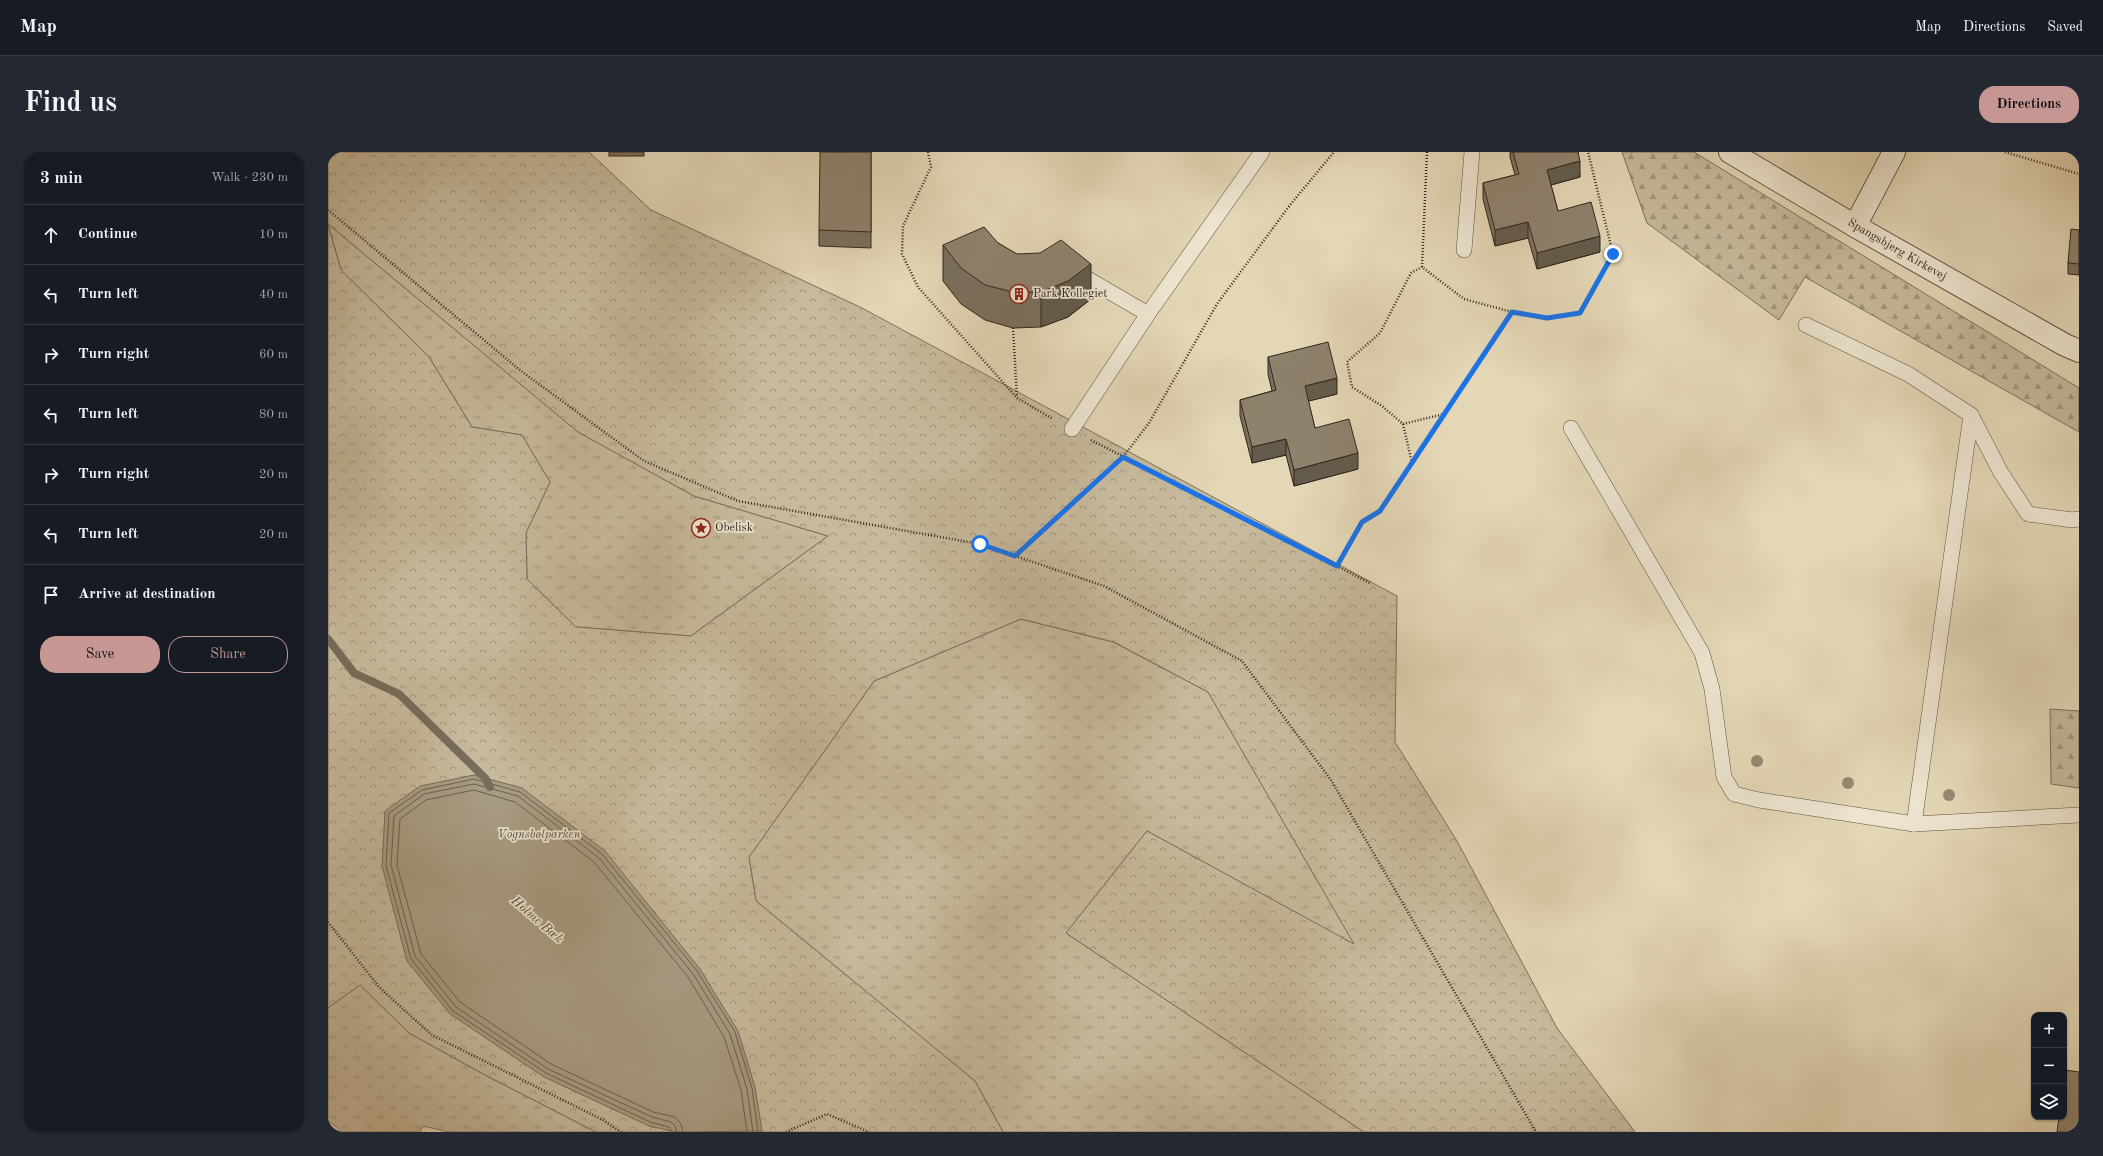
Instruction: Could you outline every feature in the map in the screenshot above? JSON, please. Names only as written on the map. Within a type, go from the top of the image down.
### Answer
[{"type":"street","name":"Spangsbjerg Kirkevej","points":[[1730,152],[1855,226],[2074,351]]},
{"type":"street","points":[[1855,226],[1894,152]]},
{"type":"lane","points":[[1072,429],[1148,314],[1262,152]]},
{"type":"lane","points":[[1464,250],[1472,152]]},
{"type":"lane","points":[[1064,266],[1148,314]]},
{"type":"lane","points":[[1806,325],[1908,374],[1971,415],[2000,471],[2028,514],[2072,520],[2079,519]]},
{"type":"lane","points":[[1914,824],[1971,415]]},
{"type":"lane","points":[[1571,428],[1702,653],[1712,689],[1724,777],[1734,794],[1759,800],[1914,824],[2079,815]]},
{"type":"path","points":[[928,152],[931,167],[903,226],[902,254],[918,287],[1018,398],[1123,457],[1370,583]]},
{"type":"path","points":[[1015,556],[1123,457],[1149,423],[1216,304],[1290,204],[1334,152]]},
{"type":"path","points":[[1422,267],[1427,152]]},
{"type":"path","points":[[1422,267],[1464,299],[1512,312],[1547,318],[1580,313],[1613,254],[1588,152]]},
{"type":"path","points":[[2005,152],[2079,174]]},
{"type":"path","points":[[328,210],[521,371],[644,461],[738,501],[980,544],[1104,586],[1242,661],[1332,780],[1536,1132]]},
{"type":"path","points":[[1412,463],[1403,424],[1382,406],[1352,387],[1347,362],[1380,333],[1412,273],[1422,267]]},
{"type":"path","points":[[1337,566],[1362,522],[1380,511],[1512,312]]},
{"type":"path","points":[[1012,328],[1018,398]]},
{"type":"path","points":[[1403,424],[1444,414]]},
{"type":"path","points":[[328,922],[379,987],[432,1035],[603,1120],[621,1132]]},
{"type":"path","points":[[786,1132],[827,1114],[869,1132]]},
{"type":"green space","name":"Vognsbølparken","points":[[328,152],[589,152],[651,210],[860,307],[1397,596],[1395,742],[1457,841],[1557,1028],[1635,1132],[1364,1132],[1066,933],[1147,831],[1354,944],[1208,692],[1114,642],[1021,619],[874,681],[749,857],[756,901],[975,1081],[1003,1132],[596,1132],[485,1075],[409,1033],[360,985],[328,1008],[328,225],[341,270],[429,357],[472,427],[522,435],[550,482],[526,533],[527,579],[576,627],[691,636],[828,536],[694,496],[578,432],[328,224]]},
{"type":"green space","points":[[1622,152],[1694,152],[2079,388],[2079,432],[1805,277],[1779,320],[1647,223]]},
{"type":"green space","points":[[328,224],[578,432],[694,496],[828,536],[691,636],[576,627],[527,579],[526,533],[550,482],[522,435],[472,427],[429,357],[341,270]]},
{"type":"green space","points":[[1021,619],[1113,642],[1208,692],[1355,945],[1147,831],[1066,933],[1364,1132],[1003,1132],[975,1081],[756,901],[749,857],[874,681]]},
{"type":"green space","points":[[2050,709],[2079,711],[2079,788],[2051,784]]},
{"type":"green space","points":[[360,985],[409,1033],[485,1075],[596,1132],[449,1132],[423,1126],[420,1132],[342,1132],[328,1120],[328,1008]]},
{"type":"water","points":[[474,775],[522,788],[605,851],[700,969],[738,1031],[755,1087],[762,1131],[676,1132],[649,1126],[544,1077],[450,1014],[407,961],[382,866],[385,811],[420,786]]},
{"type":"building","points":[[820,152],[871,152],[871,232],[819,230]]},
{"type":"building","points":[[1513,152],[1578,152],[1580,161],[1547,170],[1558,211],[1591,202],[1600,236],[1537,253],[1528,222],[1495,230],[1483,183],[1519,174]]},
{"type":"building","points":[[984,227],[998,243],[1017,254],[1040,253],[1061,240],[1091,264],[1068,281],[1041,292],[1013,292],[985,285],[961,268],[943,245]]},
{"type":"building","points":[[2071,229],[2079,230],[2079,264],[2068,263]]},
{"type":"building","points":[[1328,342],[1337,378],[1305,386],[1315,428],[1349,419],[1358,453],[1294,470],[1286,439],[1252,447],[1240,400],[1276,390],[1268,357]]},
{"type":"building","points":[[2067,1070],[2079,1072],[2079,1132],[2057,1132],[2059,1120],[2067,1120]]},
{"type":"waterway","name":"Holme Bæk","points":[[328,639],[354,673],[399,694],[485,778],[490,787]]},
{"type":"place","name":"Park Kollegiet","points":[[1019,294]]},
{"type":"place","name":"Obelisk","points":[[701,528]]},
{"type":"route","points":[[980,544],[1015,556],[1123,457],[1337,566],[1362,522],[1380,511],[1512,312],[1547,318],[1580,313],[1613,254]]}]
